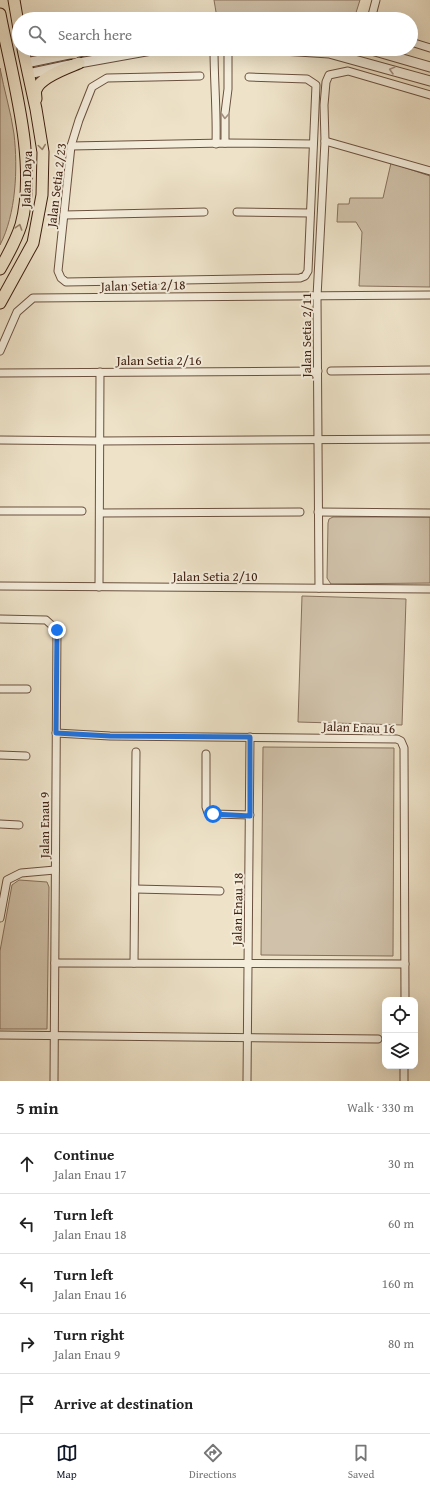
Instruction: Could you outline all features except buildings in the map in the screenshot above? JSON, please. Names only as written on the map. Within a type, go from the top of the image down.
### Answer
[{"type":"main road","points":[[14,0],[16,12]]},
{"type":"main road","name":"Jalan Daya","points":[[0,14],[19,109],[25,155],[25,199],[21,225],[12,248],[1,266]]},
{"type":"main road","points":[[5,41],[13,60],[24,68],[18,78],[19,109]]},
{"type":"main road","name":"Jalan Daya","points":[[0,303],[33,243],[42,195],[43,152],[36,109],[24,68],[23,56]]},
{"type":"main road","points":[[65,56],[76,58]]},
{"type":"main road","points":[[36,109],[36,90],[41,82],[76,58]]},
{"type":"main road","points":[[0,291],[19,269]]},
{"type":"street","points":[[373,12],[376,0]]},
{"type":"street","points":[[418,44],[430,48]]},
{"type":"street","points":[[76,58],[80,56]]},
{"type":"street","points":[[24,68],[94,56]]},
{"type":"street","points":[[214,56],[217,112],[216,144]]},
{"type":"street","points":[[225,144],[225,113],[228,101],[229,78],[228,56]]},
{"type":"street","points":[[340,56],[430,80]]},
{"type":"street","points":[[392,56],[430,67]]},
{"type":"street","name":"Jalan Setia 2/11","points":[[319,588],[317,297],[325,141],[324,105],[326,82],[330,75],[348,71],[430,95]]},
{"type":"street","name":"Jalan Setia 2/23","points":[[200,76],[107,78],[92,87],[70,146],[58,271],[61,278],[66,282],[300,278],[305,276],[308,271],[310,213]]},
{"type":"street","points":[[214,77],[229,78]]},
{"type":"street","points":[[237,212],[310,213],[316,85],[307,79],[249,77]]},
{"type":"street","points":[[325,141],[430,171]]},
{"type":"street","points":[[70,146],[313,144]]},
{"type":"street","points":[[64,215],[204,212]]},
{"type":"street","name":"Jalan Setia 2/18","points":[[0,351],[17,312],[33,298],[430,295]]},
{"type":"street","points":[[331,371],[430,370]]},
{"type":"street","name":"Jalan Setia 2/16","points":[[0,373],[318,371]]},
{"type":"street","points":[[99,587],[100,372]]},
{"type":"street","points":[[0,440],[100,441],[430,439]]},
{"type":"street","points":[[0,511],[82,511]]},
{"type":"street","points":[[100,513],[300,512]]},
{"type":"street","points":[[318,512],[430,513]]},
{"type":"street","name":"Jalan Setia 2/10","points":[[0,586],[430,589]]},
{"type":"street","name":"Jalan Enau 9","points":[[0,619],[46,620],[57,630],[54,1081]]},
{"type":"street","points":[[0,689],[27,689]]},
{"type":"street","name":"Jalan Enau 16","points":[[56,733],[110,736],[397,738],[401,741],[404,748],[405,997]]},
{"type":"street","name":"Jalan Enau 18","points":[[247,1081],[250,737]]},
{"type":"street","points":[[134,963],[136,752]]},
{"type":"street","points":[[206,754],[206,807],[208,812],[213,814],[250,816]]},
{"type":"street","points":[[0,755],[26,756]]},
{"type":"street","points":[[0,824],[19,825]]},
{"type":"street","points":[[0,918],[7,880],[21,873],[55,870]]},
{"type":"street","points":[[135,889],[220,891]]},
{"type":"street","points":[[55,963],[405,964]]},
{"type":"street","points":[[0,1035],[378,1039]]},
{"type":"street","points":[[404,1069],[404,1081]]},
{"type":"shaded area","points":[[214,0],[360,0],[356,12],[216,12]]},
{"type":"shaded area","points":[[0,68],[13,126],[16,176],[10,220],[0,245]]},
{"type":"shaded area","points":[[391,163],[430,176],[430,287],[359,286],[362,232],[356,222],[337,222],[338,204],[349,204],[350,198],[383,198]]},
{"type":"shaded area","points":[[333,517],[430,517],[430,583],[331,584],[327,578],[328,523],[329,519]]},
{"type":"shaded area","points":[[302,596],[406,599],[402,725],[298,722]]},
{"type":"shaded area","points":[[263,747],[394,748],[393,956],[261,955]]},
{"type":"shaded area","points":[[19,880],[47,882],[49,887],[47,1029],[0,1029],[0,951],[12,885]]},
{"type":"route","points":[[57,630],[58,656],[56,733],[110,736],[250,737],[250,816],[213,814]]}]
